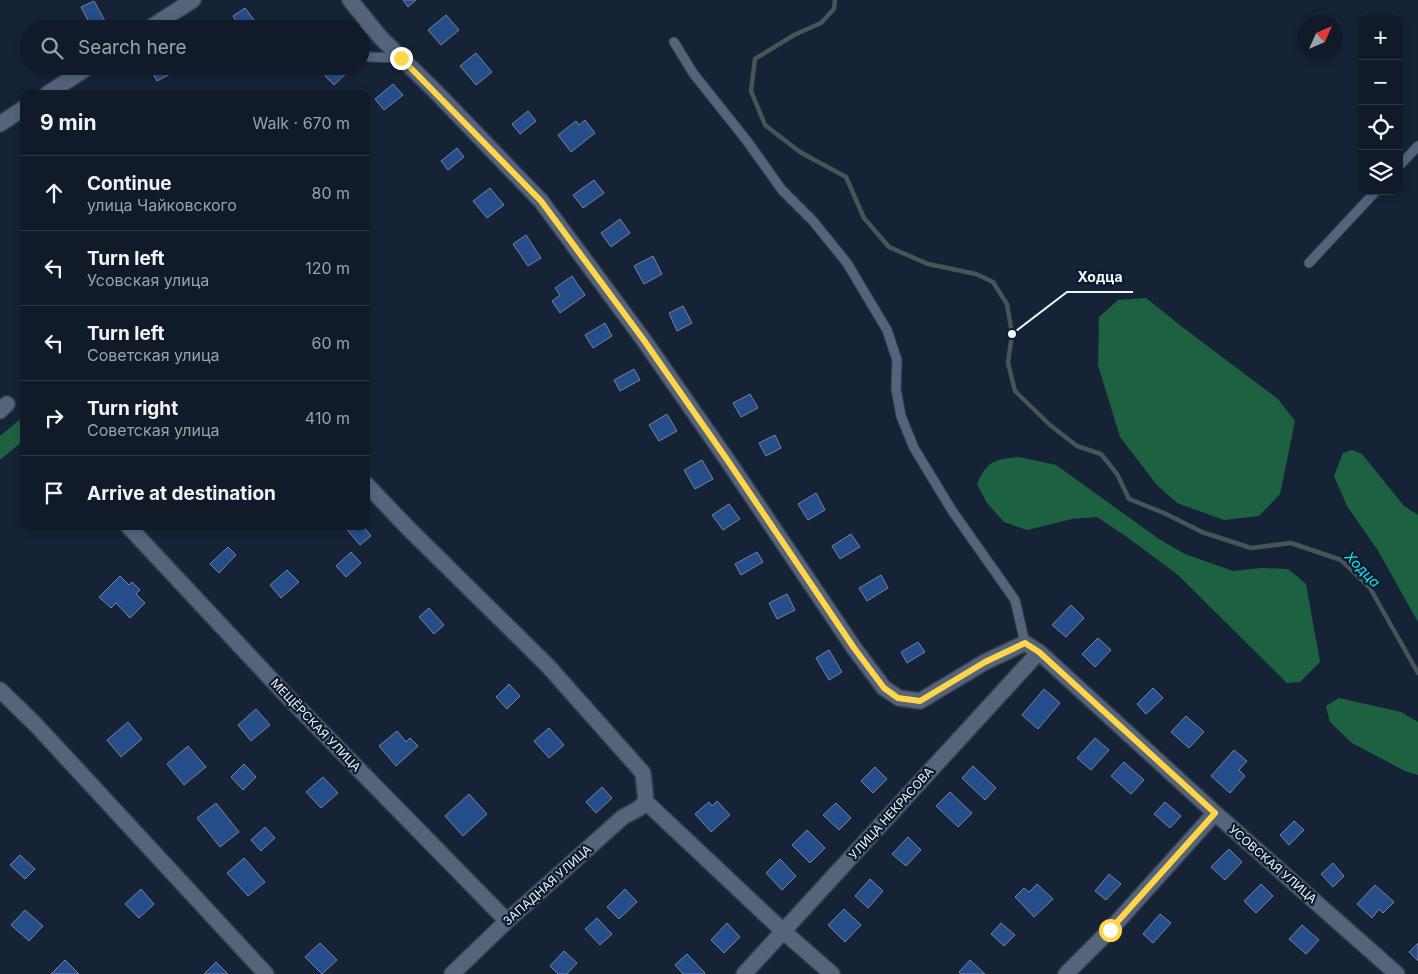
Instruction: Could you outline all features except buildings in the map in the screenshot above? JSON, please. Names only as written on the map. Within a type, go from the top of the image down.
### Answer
[{"type":"street","points":[[162,20],[193,0]]},
{"type":"street","points":[[350,0],[360,20]]},
{"type":"street","points":[[370,32],[381,38],[541,201],[643,339],[854,648],[884,688],[898,698],[920,701],[985,662],[1025,643]]},
{"type":"street","points":[[53,90],[76,75]]},
{"type":"street","points":[[0,124],[20,111]]},
{"type":"street","points":[[370,488],[548,666],[643,773],[646,802],[783,931],[832,974]]},
{"type":"street","name":"МЕЩЁРСКАЯ УЛИЦА","points":[[132,530],[285,694],[507,920]]},
{"type":"street","name":"УСОВСКАЯ УЛИЦА","points":[[1025,643],[1039,652],[1392,972]]},
{"type":"street","name":"УЛИЦА НЕКРАСОВА","points":[[744,974],[1039,652]]},
{"type":"street","points":[[0,690],[36,725],[266,974]]},
{"type":"street","name":"ЗАПАДНАЯ УЛИЦА","points":[[452,974],[507,920],[623,817],[646,802]]},
{"type":"street","points":[[1066,974],[1110,930],[1215,813]]},
{"type":"lane","points":[[674,42],[693,73],[747,141],[782,190],[813,221],[847,263],[887,330],[897,360],[896,389],[901,416],[914,448],[953,512],[1015,600],[1025,643]]},
{"type":"lane","points":[[370,57],[401,58]]},
{"type":"lane","points":[[1403,162],[1418,146]]},
{"type":"lane","points":[[1309,262],[1372,195]]},
{"type":"green space","points":[[1146,298],[1278,399],[1295,421],[1280,494],[1259,516],[1224,520],[1177,503],[1156,484],[1120,437],[1098,365],[1099,317],[1118,300]]},
{"type":"green space","points":[[20,419],[20,443],[0,460],[0,436]]},
{"type":"green space","points":[[1352,450],[1362,454],[1404,506],[1418,515],[1418,622],[1377,549],[1347,506],[1334,476],[1343,453]]},
{"type":"green space","points":[[1019,457],[1056,465],[1159,539],[1185,554],[1233,571],[1261,568],[1288,569],[1306,584],[1320,662],[1300,682],[1287,683],[1178,575],[1097,517],[1072,519],[1027,530],[1004,522],[987,503],[977,484],[985,470],[993,463],[1003,459]]},
{"type":"green space","points":[[1339,698],[1401,712],[1418,722],[1418,775],[1405,771],[1352,743],[1330,722],[1326,706]]},
{"type":"waterway","name":"Ходца","points":[[835,0],[834,9],[821,23],[794,35],[755,59],[751,91],[765,125],[800,152],[846,177],[864,218],[889,247],[928,264],[976,274],[993,282],[1007,304],[1012,334],[1008,363],[1015,391],[1050,425],[1077,446],[1101,454],[1117,474],[1129,499],[1164,513],[1202,532],[1251,548],[1291,543],[1341,560],[1370,588],[1418,673]]},
{"type":"place","name":"Ходца","points":[[1012,334]]},
{"type":"route","points":[[401,58],[541,201],[643,339],[854,648],[884,688],[898,698],[920,701],[985,662],[1025,643],[1039,652],[1215,813],[1110,930]]}]
